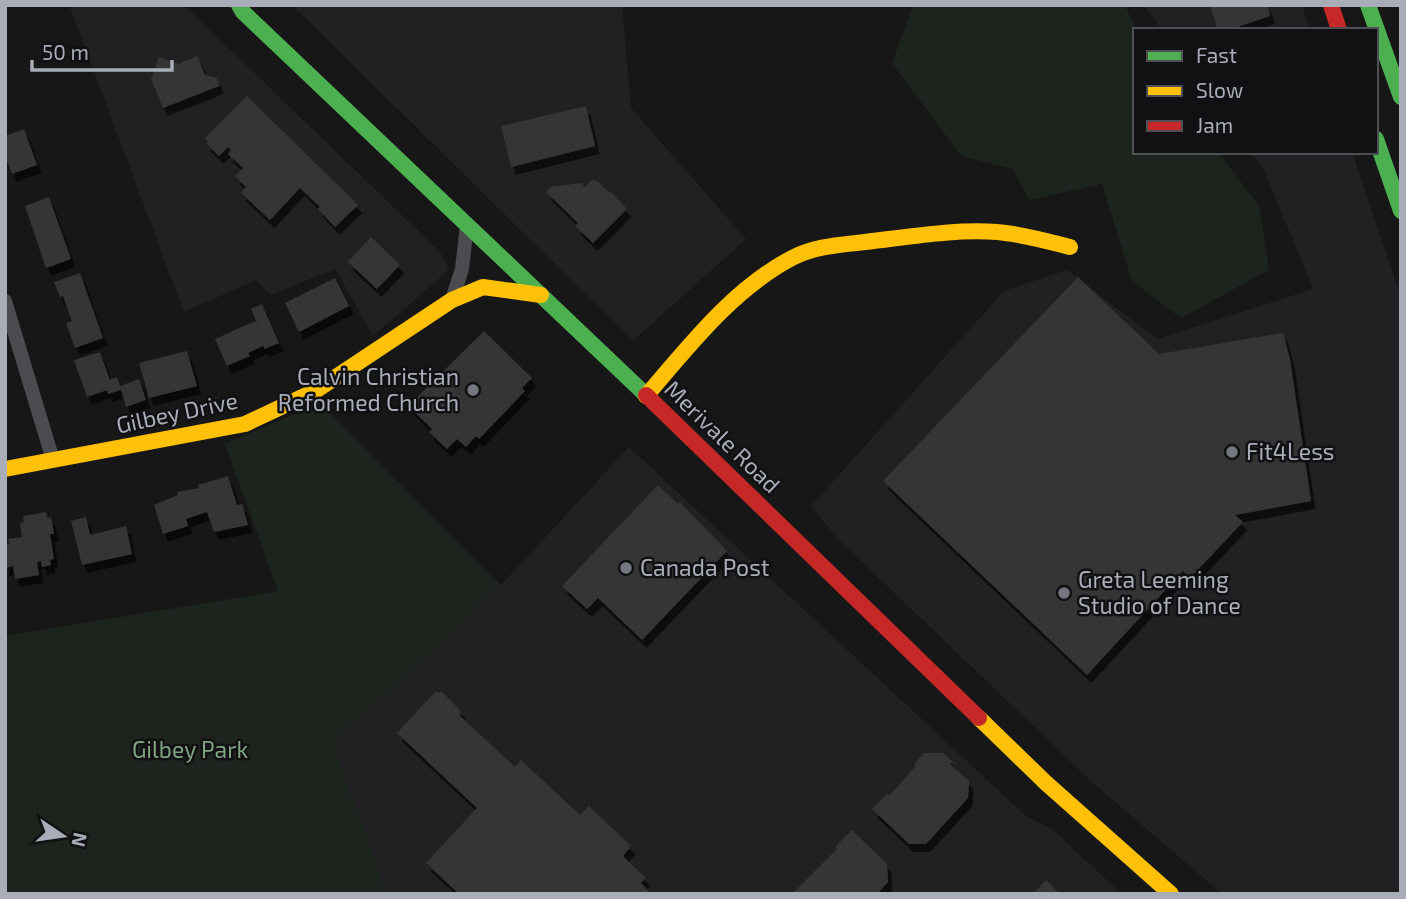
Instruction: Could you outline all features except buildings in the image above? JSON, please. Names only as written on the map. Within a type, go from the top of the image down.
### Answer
[{"type":"main road","points":[[1331,5],[1338,28]]},
{"type":"main road","points":[[1368,5],[1376,28]]},
{"type":"main road","name":"Merivale Road","points":[[238,7],[541,295],[1046,783],[1171,894]]},
{"type":"main road","points":[[1378,33],[1401,97]]},
{"type":"main road","points":[[1378,145],[1401,211]]},
{"type":"main road","points":[[646,396],[707,327],[750,287],[792,258],[811,251],[929,233],[960,232],[998,232],[1070,247]]},
{"type":"main road","name":"Gilbey Drive","points":[[5,469],[245,424],[315,391],[452,300],[483,287],[541,295]]},
{"type":"street","points":[[452,300],[462,269],[467,225]]},
{"type":"street","points":[[5,301],[53,460]]},
{"type":"shaded area","points":[[69,5],[184,5],[440,252],[449,270],[373,336],[335,269],[271,295],[256,280],[184,312]]},
{"type":"shaded area","points":[[292,5],[622,5],[631,108],[746,239],[633,341]]},
{"type":"shaded area","points":[[1144,5],[1302,5],[1309,28],[1161,28]]},
{"type":"shaded area","points":[[1252,154],[1353,154],[1401,296],[1401,894],[1222,894],[1092,782],[837,538],[811,506],[1004,291],[1067,270],[1157,339],[1313,289],[1264,170]]},
{"type":"shaded area","points":[[629,447],[1026,816],[1052,829],[1122,894],[387,894],[333,743],[501,585]]},
{"type":"green space","points":[[913,5],[1125,5],[1135,28],[1133,28],[1133,154],[1220,154],[1259,206],[1269,270],[1181,318],[1132,281],[1102,184],[1029,200],[1013,169],[961,156],[892,63]]},
{"type":"green space","name":"Gilbey Park","points":[[320,403],[501,585],[333,743],[387,894],[5,894],[5,636],[278,591],[225,444]]},
{"type":"traffic: fast","points":[[239,5],[243,12],[646,395]]},
{"type":"traffic: fast","points":[[1368,5],[1376,28]]},
{"type":"traffic: fast","points":[[1378,33],[1401,97]]},
{"type":"traffic: fast","points":[[1378,145],[1401,211]]},
{"type":"traffic: slow","points":[[646,396],[731,302],[771,271],[810,251],[837,245],[980,231],[1006,233],[1070,247]]},
{"type":"traffic: slow","points":[[5,469],[245,424],[315,391],[452,300],[483,287],[541,295]]},
{"type":"traffic: slow","points":[[979,718],[1046,783],[1171,894]]},
{"type":"traffic: jam","points":[[1331,5],[1338,28]]},
{"type":"traffic: jam","points":[[646,395],[979,718]]},
{"type":"place","name":"Calvin Christian Reformed Church","points":[[473,390]]},
{"type":"place","name":"Fit4Less","points":[[1232,452]]},
{"type":"place","name":"Canada Post","points":[[626,568]]},
{"type":"place","name":"Greta Leeming Studio of Dance","points":[[1064,593]]}]
